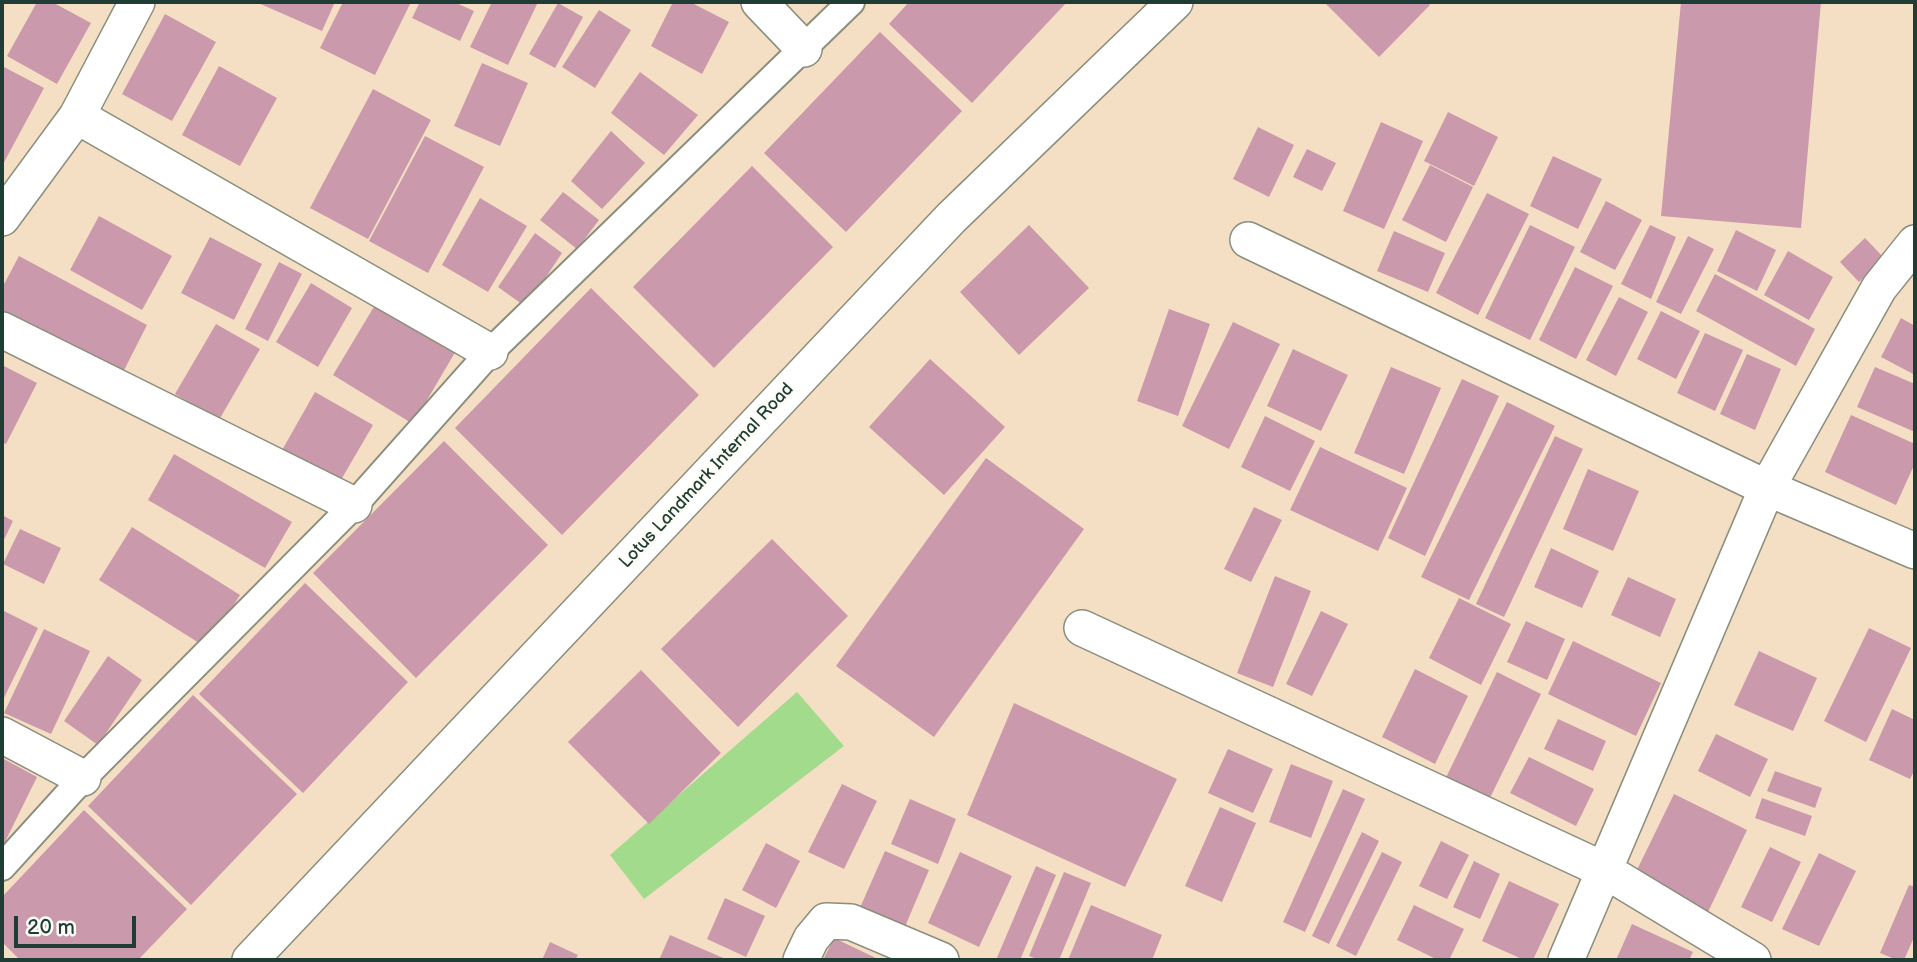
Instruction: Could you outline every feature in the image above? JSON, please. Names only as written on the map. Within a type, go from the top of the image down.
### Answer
[{"type":"street","points":[[2,218],[77,116],[137,2]]},
{"type":"street","points":[[759,2],[804,49]]},
{"type":"street","points":[[2,867],[83,778],[354,505],[490,352],[851,2]]},
{"type":"street","name":"Lotus Landmark Internal Road","points":[[250,960],[951,218],[1175,2]]},
{"type":"street","points":[[77,116],[490,352]]},
{"type":"street","points":[[1248,240],[1767,488],[1915,551]]},
{"type":"street","points":[[1566,960],[1767,488],[1879,288],[1915,243]]},
{"type":"street","points":[[2,330],[354,505]]},
{"type":"street","points":[[1082,628],[1604,870],[1753,960]]},
{"type":"street","points":[[2,735],[83,778]]},
{"type":"street","points":[[801,960],[811,939],[826,921],[851,922],[941,960]]},
{"type":"green space","points":[[797,692],[844,746],[644,899],[610,855]]},
{"type":"building","points":[[37,2],[52,2],[91,23],[57,84],[7,56]]},
{"type":"building","points":[[256,2],[335,2],[322,31]]},
{"type":"building","points":[[343,2],[411,2],[375,75],[320,48]]},
{"type":"building","points":[[420,2],[454,2],[474,11],[460,41],[412,18]]},
{"type":"building","points":[[492,2],[538,2],[508,65],[470,47]]},
{"type":"building","points":[[673,2],[690,2],[729,22],[702,74],[651,46]]},
{"type":"building","points":[[909,2],[1067,2],[972,103],[889,24]]},
{"type":"building","points":[[1324,2],[1427,2],[1430,5],[1379,57]]},
{"type":"building","points":[[1681,2],[1821,2],[1801,228],[1661,216]]},
{"type":"building","points":[[558,3],[583,17],[555,68],[529,54]]},
{"type":"building","points":[[599,10],[631,30],[595,88],[562,67]]},
{"type":"building","points":[[165,14],[216,42],[172,121],[122,94]]},
{"type":"building","points":[[880,32],[962,111],[846,232],[764,153]]},
{"type":"building","points":[[482,63],[528,83],[500,146],[454,126]]},
{"type":"building","points":[[2,66],[44,88],[2,166]]},
{"type":"building","points":[[219,66],[277,98],[240,166],[182,135]]},
{"type":"building","points":[[640,72],[698,115],[664,155],[611,113]]},
{"type":"building","points":[[373,89],[431,120],[368,239],[310,208]]},
{"type":"building","points":[[1448,112],[1498,137],[1474,186],[1424,161]]},
{"type":"building","points":[[1381,122],[1423,141],[1384,229],[1343,211]]},
{"type":"building","points":[[1258,127],[1294,145],[1269,197],[1233,179]]},
{"type":"building","points":[[611,131],[645,163],[602,209],[571,181]]},
{"type":"building","points":[[425,136],[484,167],[428,273],[369,241]]},
{"type":"building","points":[[1307,149],[1336,163],[1322,191],[1293,177]]},
{"type":"building","points":[[1553,156],[1602,179],[1578,229],[1530,206]]},
{"type":"building","points":[[1430,165],[1473,187],[1446,242],[1402,220]]},
{"type":"building","points":[[752,166],[833,247],[714,368],[633,287]]},
{"type":"building","points":[[563,192],[599,220],[577,249],[540,220]]},
{"type":"building","points":[[1487,193],[1529,214],[1478,315],[1436,293]]},
{"type":"building","points":[[480,198],[527,226],[488,292],[442,265]]},
{"type":"building","points":[[1606,201],[1642,220],[1615,270],[1580,252]]},
{"type":"building","points":[[99,216],[172,256],[142,310],[70,270]]},
{"type":"building","points":[[1029,225],[1089,288],[1019,355],[960,292]]},
{"type":"building","points":[[1530,225],[1575,247],[1530,340],[1485,318]]},
{"type":"building","points":[[1650,225],[1676,237],[1651,299],[1621,284]]},
{"type":"building","points":[[1736,230],[1776,250],[1757,291],[1717,271]]},
{"type":"building","points":[[1394,231],[1445,253],[1428,292],[1377,271]]},
{"type":"building","points":[[535,233],[562,253],[526,307],[498,287]]},
{"type":"building","points":[[1688,236],[1714,249],[1681,314],[1656,302]]},
{"type":"building","points":[[210,237],[262,264],[234,320],[181,293]]},
{"type":"building","points":[[1865,238],[1884,258],[1859,282],[1840,262]]},
{"type":"building","points":[[1788,251],[1833,277],[1809,320],[1764,295]]},
{"type":"building","points":[[19,256],[147,325],[120,378],[2,315],[2,288]]},
{"type":"building","points":[[279,262],[302,274],[268,341],[245,329]]},
{"type":"building","points":[[1575,267],[1613,286],[1576,359],[1539,340]]},
{"type":"building","points":[[1715,274],[1815,329],[1796,366],[1696,311]]},
{"type":"building","points":[[311,283],[352,308],[318,367],[276,342]]},
{"type":"building","points":[[591,288],[699,395],[562,535],[455,428]]},
{"type":"building","points":[[1619,297],[1648,312],[1616,376],[1586,360]]},
{"type":"building","points":[[378,300],[457,349],[413,424],[333,375]]},
{"type":"building","points":[[1169,309],[1210,324],[1178,416],[1137,401]]},
{"type":"building","points":[[1661,311],[1700,331],[1676,379],[1637,359]]},
{"type":"building","points":[[1901,318],[1915,326],[1915,375],[1881,357]]},
{"type":"building","points":[[1233,322],[1280,344],[1229,449],[1182,426]]},
{"type":"building","points":[[216,324],[260,349],[219,420],[175,394]]},
{"type":"building","points":[[1705,333],[1743,350],[1715,411],[1677,393]]},
{"type":"building","points":[[1293,349],[1348,375],[1321,431],[1267,406]]},
{"type":"building","points":[[1747,354],[1781,369],[1755,430],[1720,414]]},
{"type":"building","points":[[930,359],[1005,427],[944,495],[869,427]]},
{"type":"building","points":[[2,365],[37,383],[6,444],[2,442]]},
{"type":"building","points":[[1391,367],[1441,388],[1404,474],[1354,453]]},
{"type":"building","points":[[1875,367],[1915,384],[1915,432],[1857,407]]},
{"type":"building","points":[[1462,379],[1499,396],[1425,556],[1388,538]]},
{"type":"building","points":[[315,392],[373,425],[338,485],[281,452]]},
{"type":"building","points":[[1507,402],[1555,426],[1469,600],[1421,577]]},
{"type":"building","points":[[1851,415],[1915,444],[1915,463],[1896,505],[1825,472]]},
{"type":"building","points":[[1265,416],[1315,441],[1290,491],[1241,467]]},
{"type":"building","points":[[1555,436],[1583,449],[1504,617],[1476,604]]},
{"type":"building","points":[[444,441],[548,545],[416,678],[313,573]]},
{"type":"building","points":[[1320,447],[1407,488],[1378,551],[1290,510]]},
{"type":"building","points":[[174,454],[292,522],[265,568],[148,500]]},
{"type":"building","points":[[986,458],[1084,529],[934,737],[836,666]]},
{"type":"building","points":[[1588,469],[1639,491],[1613,551],[1563,529]]},
{"type":"building","points":[[1254,507],[1282,520],[1251,582],[1224,569]]},
{"type":"building","points":[[2,515],[13,521],[2,544]]},
{"type":"building","points":[[132,527],[240,595],[207,648],[99,580]]},
{"type":"building","points":[[20,529],[61,548],[44,584],[3,564]]},
{"type":"building","points":[[772,539],[848,616],[738,727],[661,649]]},
{"type":"building","points":[[1551,548],[1599,571],[1582,608],[1534,587]]},
{"type":"building","points":[[1275,576],[1311,591],[1273,687],[1237,673]]},
{"type":"building","points":[[1628,577],[1676,599],[1660,637],[1611,615]]},
{"type":"building","points":[[305,583],[408,682],[303,793],[199,694]]},
{"type":"building","points":[[1459,598],[1511,624],[1481,685],[1429,658]]},
{"type":"building","points":[[2,610],[38,628],[2,702]]},
{"type":"building","points":[[1321,611],[1348,624],[1312,696],[1286,684]]},
{"type":"building","points":[[1526,621],[1565,639],[1547,680],[1507,662]]},
{"type":"building","points":[[1869,628],[1911,648],[1866,742],[1824,721]]},
{"type":"building","points":[[44,629],[90,651],[51,734],[4,713]]},
{"type":"building","points":[[1573,641],[1661,683],[1636,736],[1548,694]]},
{"type":"building","points":[[1759,651],[1817,678],[1793,731],[1734,705]]},
{"type":"building","points":[[108,656],[142,680],[98,745],[64,721]]},
{"type":"building","points":[[1415,669],[1468,696],[1435,764],[1382,737]]},
{"type":"building","points":[[641,670],[721,753],[649,824],[568,742]]},
{"type":"building","points":[[1497,672],[1541,694],[1484,810],[1441,788]]},
{"type":"building","points":[[193,695],[297,794],[191,905],[88,806]]},
{"type":"building","points":[[1014,703],[1177,779],[1125,887],[967,815]]},
{"type":"building","points":[[1892,709],[1915,720],[1915,769],[1910,779],[1869,760]]},
{"type":"building","points":[[1558,719],[1606,741],[1593,771],[1544,749]]},
{"type":"building","points":[[1716,734],[1768,759],[1750,797],[1698,771]]},
{"type":"building","points":[[1228,749],[1273,769],[1253,813],[1208,793]]},
{"type":"building","points":[[1529,757],[1594,789],[1576,826],[1510,793]]},
{"type":"building","points":[[2,758],[37,777],[2,848]]},
{"type":"building","points":[[1291,764],[1333,781],[1311,838],[1269,822]]},
{"type":"building","points":[[1775,771],[1822,788],[1815,808],[1767,791]]},
{"type":"building","points":[[842,784],[877,801],[844,869],[808,852]]},
{"type":"building","points":[[1343,789],[1365,799],[1305,932],[1283,922]]},
{"type":"building","points":[[1674,794],[1747,830],[1708,912],[1634,876]]},
{"type":"building","points":[[1762,798],[1812,816],[1805,836],[1755,818]]},
{"type":"building","points":[[910,799],[956,819],[938,864],[891,844]]},
{"type":"building","points":[[1220,807],[1256,823],[1222,902],[1185,886]]},
{"type":"building","points":[[84,810],[187,909],[138,960],[20,960],[2,942],[2,897]]},
{"type":"building","points":[[1362,832],[1379,841],[1329,944],[1312,936]]},
{"type":"building","points":[[1441,841],[1469,855],[1447,899],[1419,886]]},
{"type":"building","points":[[766,843],[800,861],[776,908],[742,890]]},
{"type":"building","points":[[1770,847],[1801,862],[1772,922],[1741,907]]},
{"type":"building","points":[[885,851],[929,870],[904,929],[859,910]]},
{"type":"building","points":[[960,852],[1012,876],[979,947],[928,923]]},
{"type":"building","points":[[1382,852],[1402,862],[1356,956],[1336,946]]},
{"type":"building","points":[[1819,853],[1856,871],[1819,946],[1782,929]]},
{"type":"building","points":[[1474,861],[1500,874],[1480,919],[1453,907]]},
{"type":"building","points":[[1036,866],[1056,875],[1020,960],[996,960]]},
{"type":"building","points":[[1064,872],[1091,883],[1059,960],[1040,960],[1029,956]]},
{"type":"building","points":[[1509,881],[1559,904],[1533,960],[1524,960],[1482,941]]},
{"type":"building","points":[[1909,885],[1915,887],[1915,935],[1904,960],[1897,960],[1880,953]]},
{"type":"building","points":[[725,898],[765,916],[746,957],[707,939]]},
{"type":"building","points":[[1091,905],[1162,935],[1152,960],[1068,960]]},
{"type":"building","points":[[1414,905],[1464,929],[1449,960],[1438,960],[1397,940]]},
{"type":"building","points":[[1632,924],[1693,952],[1689,960],[1616,960]]},
{"type":"building","points":[[670,935],[728,960],[659,960]]},
{"type":"building","points":[[834,938],[880,960],[823,960]]},
{"type":"building","points":[[550,942],[578,955],[575,960],[542,960]]}]
